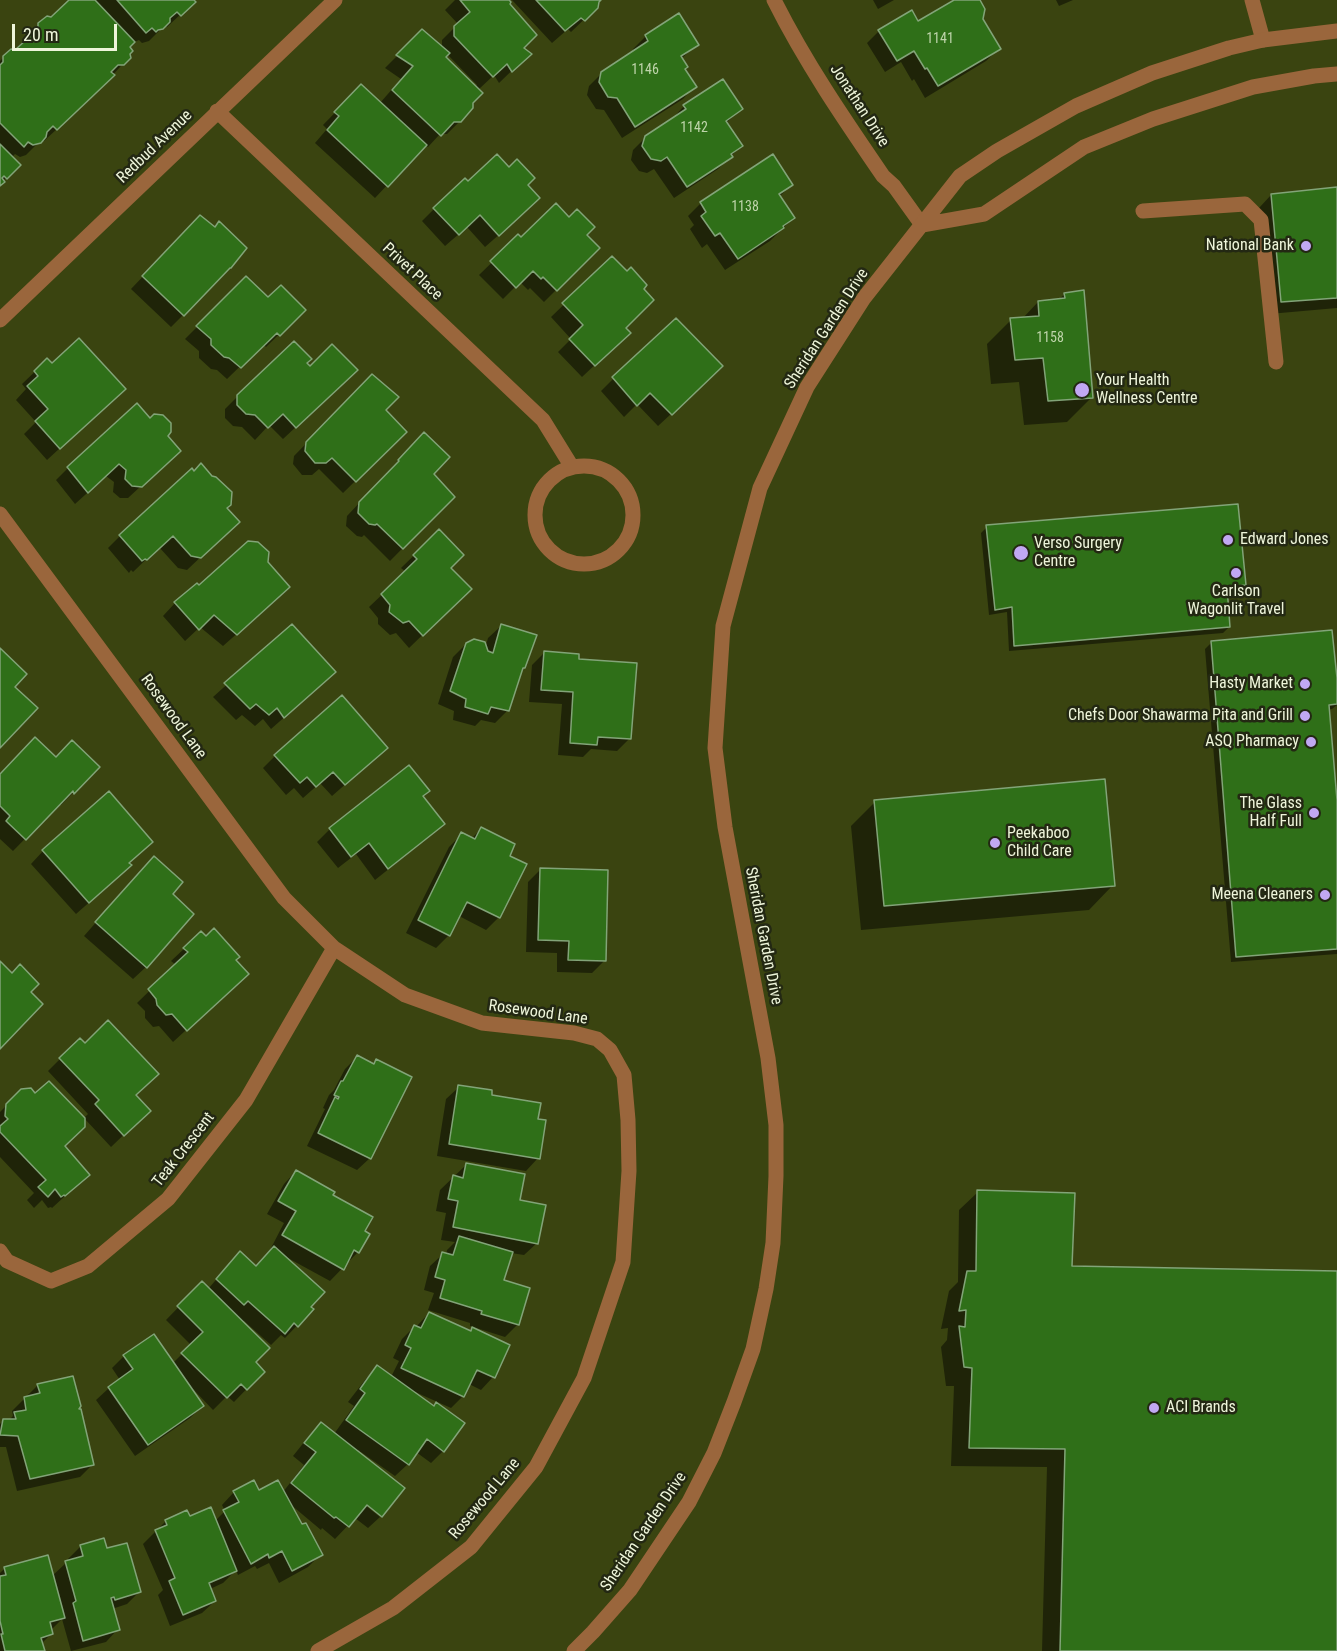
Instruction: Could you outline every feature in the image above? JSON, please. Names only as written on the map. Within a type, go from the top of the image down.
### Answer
[{"type":"street","name":"Redbud Avenue","points":[[0,320],[335,0]]},
{"type":"street","name":"Jonathan Drive","points":[[774,0],[831,98],[883,176],[894,186],[922,225]]},
{"type":"street","points":[[1252,0],[1263,40]]},
{"type":"street","name":"Sheridan Garden Drive","points":[[574,1651],[630,1590],[689,1502],[714,1453],[753,1350],[766,1289],[772,1243],[776,1125],[768,1058],[725,827],[715,748],[723,626],[760,488],[807,387],[864,298],[960,176],[997,151],[1076,106],[1152,73],[1219,51],[1263,40],[1337,31]]},
{"type":"street","points":[[922,225],[984,214],[1084,147],[1153,118],[1253,87],[1337,74]]},
{"type":"street","name":"Privet Place","points":[[217,111],[543,420],[572,467]]},
{"type":"street","points":[[1143,211],[1245,204],[1261,220],[1276,362]]},
{"type":"street","points":[[588,465],[605,469],[624,485],[634,507],[634,524],[628,540],[618,552],[603,561],[587,565],[571,563],[556,556],[545,545],[537,530],[535,514],[537,498],[545,484],[557,473],[572,467],[588,465]]},
{"type":"street","name":"Rosewood Lane","points":[[0,514],[284,898],[334,948],[405,994],[482,1023],[574,1033],[597,1039],[610,1050],[624,1075],[629,1171],[623,1262],[584,1378],[536,1467],[471,1547],[393,1608],[318,1651]]},
{"type":"street","name":"Teak Crescent","points":[[0,1251],[7,1261],[51,1281],[88,1266],[168,1199],[246,1100],[334,948]]},
{"type":"building","points":[[69,0],[95,0],[135,42],[130,47],[133,51],[130,54],[131,58],[124,65],[118,65],[111,72],[115,75],[57,130],[53,126],[41,143],[33,145],[28,142],[24,147],[0,123],[0,65],[3,62],[3,56],[11,49],[15,50],[38,29],[38,23],[47,16],[51,17]]},
{"type":"building","points":[[117,0],[194,0],[196,2],[181,16],[177,12],[163,29],[156,32],[152,28],[146,33]]},
{"type":"building","points":[[460,0],[509,0],[537,35],[524,48],[532,54],[512,72],[507,64],[493,77],[454,36],[454,26],[470,12]]},
{"type":"building","points":[[536,0],[601,0],[598,8],[585,21],[581,18],[565,31]]},
{"type":"building","points":[[954,0],[980,0],[985,9],[983,19],[1001,49],[938,86],[914,51],[897,61],[878,30],[912,10],[918,21]]},
{"type":"building","points":[[679,13],[699,45],[681,56],[688,67],[685,69],[697,87],[635,127],[617,98],[608,97],[599,82],[601,72],[648,41],[645,35]]},
{"type":"building","points":[[422,29],[450,53],[446,57],[483,93],[473,103],[473,108],[461,122],[454,122],[441,136],[392,90],[413,66],[396,55]]},
{"type":"building","points":[[723,79],[743,109],[726,121],[743,146],[731,154],[733,157],[687,187],[667,157],[661,161],[651,159],[642,146],[645,136],[686,109],[683,105]]},
{"type":"building","points":[[361,84],[427,145],[388,187],[327,130],[339,116],[334,112]]},
{"type":"building","points":[[0,144],[21,165],[7,179],[4,176],[2,178],[5,182],[0,186]]},
{"type":"building","points":[[497,154],[509,167],[517,159],[535,178],[528,185],[540,198],[499,236],[480,215],[459,235],[433,208],[465,178],[468,181]]},
{"type":"building","points":[[773,154],[793,185],[779,194],[795,218],[738,259],[720,233],[715,236],[701,216],[706,212],[700,202]]},
{"type":"building","name":"National Bank","points":[[1337,187],[1337,298],[1281,302],[1271,194]]},
{"type":"building","points":[[556,203],[569,217],[577,209],[595,227],[587,235],[600,248],[557,291],[533,271],[516,288],[490,261],[518,234],[521,237]]},
{"type":"building","points":[[200,215],[215,227],[219,221],[247,248],[231,268],[184,316],[142,276]]},
{"type":"building","points":[[612,256],[627,271],[631,267],[647,285],[644,289],[654,300],[626,328],[631,333],[595,366],[569,339],[583,325],[562,303]]},
{"type":"building","points":[[246,276],[268,297],[281,285],[306,310],[280,336],[277,333],[241,368],[211,345],[211,339],[196,326]]},
{"type":"building","points":[[1084,290],[1093,398],[1048,401],[1043,358],[1015,360],[1010,318],[1039,316],[1038,301],[1065,298],[1064,293]]},
{"type":"building","points":[[676,318],[723,366],[672,415],[650,393],[637,406],[612,377]]},
{"type":"building","points":[[79,338],[126,389],[60,449],[35,421],[48,409],[27,386],[38,376],[34,371],[47,358],[52,363]]},
{"type":"building","points":[[294,341],[312,359],[307,363],[310,366],[332,344],[358,370],[296,428],[283,414],[268,428],[255,415],[246,414],[237,405],[237,395]]},
{"type":"building","points":[[372,374],[399,397],[386,410],[407,432],[356,482],[332,458],[326,463],[315,463],[305,451],[306,442]]},
{"type":"building","points":[[137,403],[150,418],[154,414],[163,415],[171,423],[171,432],[168,436],[181,451],[142,487],[132,486],[125,479],[126,470],[119,464],[88,493],[67,467]]},
{"type":"building","points":[[424,432],[450,457],[434,474],[455,497],[403,549],[377,524],[369,524],[358,513],[359,502]]},
{"type":"building","points":[[201,463],[212,476],[232,492],[231,505],[227,508],[240,522],[201,558],[191,556],[173,536],[147,560],[142,561],[119,535],[192,468],[194,471]]},
{"type":"building","points":[[1238,504],[1246,585],[1227,587],[1230,627],[1014,646],[1012,607],[995,610],[986,525]]},
{"type":"building","points":[[439,529],[464,555],[451,568],[472,589],[423,636],[409,621],[403,623],[389,612],[390,605],[381,594],[417,559],[413,555]]},
{"type":"building","points":[[248,541],[258,542],[269,552],[268,562],[290,587],[237,635],[214,615],[199,630],[174,602],[197,583],[199,585]]},
{"type":"building","points":[[292,624],[336,672],[284,718],[277,708],[269,715],[256,704],[250,709],[224,683]]},
{"type":"building","points":[[501,624],[537,635],[509,711],[491,707],[488,714],[465,707],[466,699],[450,691],[466,643],[474,639],[485,642],[488,651],[493,653]]},
{"type":"building","points":[[1332,630],[1337,678],[1337,704],[1329,705],[1337,800],[1337,949],[1236,957],[1211,641]]},
{"type":"building","points":[[0,648],[27,674],[15,687],[38,708],[0,748]]},
{"type":"building","points":[[544,651],[579,654],[579,659],[637,663],[631,739],[598,737],[597,745],[570,743],[573,692],[541,690]]},
{"type":"building","points":[[342,695],[388,748],[345,785],[333,772],[316,787],[307,777],[300,783],[274,755]]},
{"type":"building","points":[[35,737],[56,757],[72,740],[100,767],[74,794],[73,791],[26,840],[6,821],[10,816],[0,806],[0,774]]},
{"type":"building","points":[[409,765],[430,791],[423,796],[445,824],[388,869],[369,843],[351,857],[329,828]]},
{"type":"building","name":"Peekaboo Child Care","points":[[1105,779],[1115,886],[884,906],[874,800]]},
{"type":"building","points":[[109,791],[153,842],[129,863],[132,865],[89,903],[42,850]]},
{"type":"building","points":[[481,827],[515,844],[510,856],[527,864],[500,918],[467,902],[450,936],[418,920],[461,832],[475,839]]},
{"type":"building","points":[[154,856],[183,882],[173,894],[194,914],[147,968],[95,922]]},
{"type":"building","points":[[540,868],[608,870],[606,961],[568,960],[569,941],[538,940]]},
{"type":"building","points":[[214,928],[240,957],[236,960],[249,974],[187,1031],[172,1014],[166,1015],[148,989],[188,952],[183,948],[201,931],[206,936]]},
{"type":"building","points":[[0,961],[12,973],[20,964],[39,984],[31,992],[43,1004],[0,1049]]},
{"type":"building","points":[[108,1020],[159,1074],[136,1095],[151,1111],[124,1136],[95,1104],[99,1100],[59,1058],[80,1038],[85,1043]]},
{"type":"building","points":[[357,1055],[374,1064],[376,1059],[412,1077],[371,1159],[318,1133],[335,1097],[338,1099],[339,1097],[334,1095],[341,1081]]},
{"type":"building","points":[[49,1081],[85,1118],[85,1127],[65,1146],[90,1175],[61,1197],[55,1189],[48,1197],[38,1187],[46,1180],[0,1132],[0,1126],[8,1119],[5,1116],[6,1104],[21,1089],[31,1088],[35,1093]]},
{"type":"building","points":[[458,1085],[492,1090],[492,1095],[541,1103],[538,1119],[546,1120],[540,1159],[449,1144]]},
{"type":"building","points":[[466,1163],[525,1174],[520,1200],[546,1205],[538,1244],[453,1227],[458,1201],[448,1199],[453,1175],[463,1178]]},
{"type":"building","points":[[296,1170],[335,1192],[333,1195],[373,1217],[365,1231],[370,1234],[359,1253],[354,1250],[344,1270],[282,1235],[296,1211],[278,1201]]},
{"type":"building","name":"ACI Brands","points":[[977,1190],[1075,1193],[1072,1266],[1337,1271],[1337,1651],[1060,1651],[1065,1449],[969,1448],[972,1368],[964,1367],[959,1326],[965,1327],[966,1310],[959,1311],[967,1271],[976,1271]]},
{"type":"building","points":[[459,1236],[513,1252],[504,1280],[530,1288],[519,1325],[481,1314],[482,1311],[440,1298],[445,1280],[435,1277],[442,1252],[453,1255]]},
{"type":"building","points":[[274,1246],[325,1292],[311,1307],[314,1309],[298,1327],[294,1323],[285,1334],[248,1301],[244,1305],[216,1279],[240,1251],[256,1266]]},
{"type":"building","points":[[202,1281],[270,1348],[256,1362],[265,1372],[247,1390],[241,1384],[227,1398],[181,1353],[203,1332],[177,1306]]},
{"type":"building","points":[[429,1312],[471,1331],[472,1327],[510,1345],[495,1378],[477,1370],[464,1397],[401,1368],[411,1348],[405,1345],[414,1325],[421,1328]]},
{"type":"building","points":[[154,1334],[204,1406],[148,1445],[108,1387],[133,1369],[123,1355]]},
{"type":"building","points":[[377,1365],[434,1406],[436,1402],[465,1423],[444,1452],[427,1439],[409,1465],[346,1420],[365,1393],[360,1389]]},
{"type":"building","points":[[73,1376],[94,1465],[30,1479],[18,1436],[0,1435],[3,1419],[16,1419],[14,1412],[26,1410],[24,1397],[40,1393],[37,1384]]},
{"type":"building","points":[[321,1422],[405,1488],[382,1517],[367,1505],[349,1527],[336,1517],[334,1518],[291,1483],[316,1452],[304,1443]]},
{"type":"building","points":[[254,1480],[259,1490],[278,1480],[302,1524],[306,1523],[323,1555],[292,1571],[282,1551],[269,1558],[268,1554],[251,1564],[223,1510],[239,1502],[233,1491]]},
{"type":"building","points":[[211,1507],[237,1571],[209,1583],[216,1601],[183,1615],[169,1581],[175,1578],[155,1530],[167,1525],[165,1520],[187,1510],[190,1516]]},
{"type":"building","points":[[104,1538],[107,1548],[127,1543],[141,1592],[115,1600],[114,1597],[111,1598],[120,1630],[83,1641],[73,1603],[76,1601],[65,1561],[83,1556],[80,1545]]},
{"type":"building","points":[[48,1555],[65,1618],[50,1622],[53,1634],[41,1638],[45,1651],[5,1651],[0,1621],[0,1576],[6,1575],[4,1567]]},
{"type":"place","name":"National Bank","points":[[1306,246]]},
{"type":"place","name":"Your Health Wellness Centre","points":[[1082,390]]},
{"type":"place","name":"Edward Jones","points":[[1228,540]]},
{"type":"place","name":"Verso Surgery Centre","points":[[1021,553]]},
{"type":"place","name":"Carlson Wagonlit Travel","points":[[1236,573]]},
{"type":"place","name":"Hasty Market","points":[[1305,684]]},
{"type":"place","name":"Chefs Door Shawarma Pita and Grill","points":[[1305,716]]},
{"type":"place","name":"ASQ Pharmacy","points":[[1311,742]]},
{"type":"place","name":"The Glass Half Full","points":[[1314,813]]},
{"type":"place","name":"Peekaboo Child Care","points":[[995,843]]},
{"type":"place","name":"Meena Cleaners","points":[[1325,895]]},
{"type":"place","name":"ACI Brands","points":[[1154,1408]]}]
